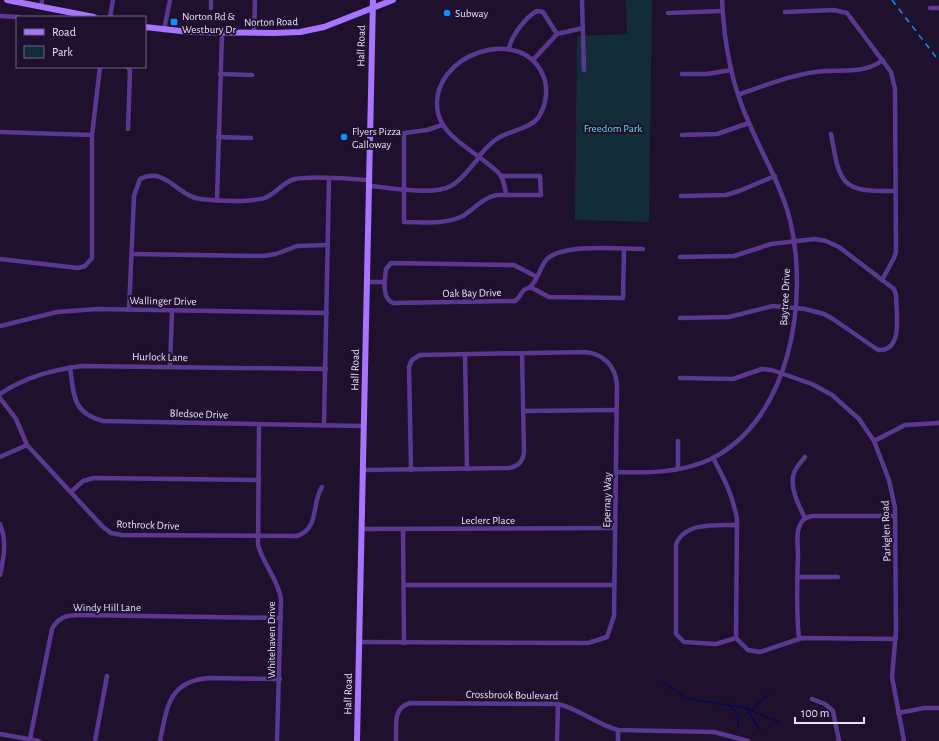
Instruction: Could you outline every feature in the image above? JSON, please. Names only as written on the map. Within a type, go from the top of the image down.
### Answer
[{"type":"street","points":[[7,0],[41,3],[90,16]]},
{"type":"street","points":[[110,16],[113,0]]},
{"type":"street","points":[[164,30],[170,0]]},
{"type":"street","points":[[211,0],[211,8]]},
{"type":"street","points":[[254,33],[255,0]]},
{"type":"street","name":"Hall Road","points":[[357,741],[373,0]]},
{"type":"street","name":"Norton Road","points":[[146,27],[164,30],[222,33],[308,31],[324,27],[393,0]]},
{"type":"street","points":[[582,0],[584,70]]},
{"type":"street","name":"Baytree Drive","points":[[616,472],[648,473],[678,470],[713,458],[737,441],[757,420],[768,403],[788,354],[796,308],[797,286],[794,241],[788,214],[775,176],[749,123],[730,70],[725,39],[722,0]]},
{"type":"street","points":[[930,8],[939,8]]},
{"type":"street","points":[[509,49],[510,44],[517,32],[537,11],[542,12],[557,34]]},
{"type":"street","points":[[668,12],[722,11]]},
{"type":"street","points":[[785,12],[842,11],[849,16],[892,72],[895,83],[896,252],[882,280]]},
{"type":"street","points":[[0,16],[16,17]]},
{"type":"street","points":[[532,60],[557,34],[583,28]]},
{"type":"street","points":[[217,199],[222,33]]},
{"type":"street","points":[[129,310],[134,196],[140,179],[148,176],[164,177],[194,198],[217,199],[260,199],[267,197],[290,180],[304,178],[329,179],[432,190],[451,186],[461,179],[479,156],[493,141],[507,133],[530,125],[541,113],[547,92],[546,84],[539,68],[532,60],[509,49],[488,50],[474,54],[460,62],[449,73],[440,89],[438,114],[442,125],[447,132],[479,156],[501,176],[506,194]]},
{"type":"street","points":[[738,95],[790,77],[816,72],[868,69],[883,60]]},
{"type":"street","points":[[0,259],[73,267],[85,266],[91,261],[93,255],[92,135],[100,68]]},
{"type":"street","points":[[128,68],[130,71],[128,129]]},
{"type":"street","points":[[682,74],[707,74],[730,70]]},
{"type":"street","points":[[220,74],[252,75]]},
{"type":"street","points":[[682,135],[717,134],[749,123]]},
{"type":"street","points":[[442,125],[427,130],[404,133],[404,222],[444,222],[463,215],[491,196],[506,194],[541,195],[540,176],[501,176]]},
{"type":"street","points":[[0,132],[92,135]]},
{"type":"street","points":[[831,134],[838,170],[844,180],[853,187],[863,191],[896,191]]},
{"type":"street","points":[[218,137],[251,138]]},
{"type":"street","points":[[681,196],[726,195],[775,176]]},
{"type":"street","points":[[324,425],[329,179]]},
{"type":"street","points":[[680,257],[734,256],[771,244],[815,239],[832,243],[894,289],[896,295],[896,335],[894,343],[886,350],[878,350],[869,346],[824,314],[796,308],[763,308],[729,317],[680,318]]},
{"type":"street","points":[[132,254],[263,256],[276,254],[297,246],[328,246]]},
{"type":"street","name":"Oak Bay Drive","points":[[385,282],[386,297],[388,301],[393,303],[514,301],[518,299],[525,289],[530,287],[547,259],[554,254],[577,248],[643,249]]},
{"type":"street","points":[[530,287],[548,297],[623,298],[624,249]]},
{"type":"street","points":[[366,282],[385,282],[386,267],[396,263],[514,265],[537,277]]},
{"type":"street","name":"Wallinger Drive","points":[[0,326],[57,312],[97,309],[327,313]]},
{"type":"street","points":[[170,366],[172,311]]},
{"type":"street","points":[[362,470],[411,470],[512,468],[522,460],[524,452],[522,353],[420,356],[412,360],[409,368],[411,470]]},
{"type":"street","name":"Epernay Way","points":[[404,642],[588,643],[607,637],[614,616],[617,410],[616,378],[610,364],[603,358],[591,353],[522,353]]},
{"type":"street","points":[[465,354],[467,469]]},
{"type":"street","name":"Hurlock Lane","points":[[0,394],[20,382],[41,373],[70,367],[97,365],[326,369]]},
{"type":"street","name":"Bledsoe Drive","points":[[70,367],[76,401],[81,410],[91,418],[103,421],[363,426]]},
{"type":"street","name":"Parkglen Road","points":[[680,378],[736,378],[762,368],[781,373],[812,384],[832,395],[859,419],[874,441],[889,480],[893,496],[895,516],[896,639],[892,677],[904,741]]},
{"type":"street","name":"Rothrock Drive","points":[[0,398],[16,419],[28,445],[102,526],[116,534],[291,537],[307,531],[313,522],[317,495],[322,487]]},
{"type":"street","points":[[523,411],[617,410]]},
{"type":"street","points":[[874,441],[906,425],[939,423]]},
{"type":"street","name":"Whitehaven Drive","points":[[259,425],[258,537],[263,561],[280,592],[281,618],[278,741]]},
{"type":"street","points":[[678,441],[678,470]]},
{"type":"street","points":[[0,457],[28,445]]},
{"type":"street","points":[[805,457],[794,472],[793,477],[797,502],[805,518]]},
{"type":"street","points":[[713,458],[734,503],[737,525],[736,638],[748,650],[760,652],[767,651],[799,639],[896,639]]},
{"type":"street","points":[[71,492],[83,481],[94,478],[258,480]]},
{"type":"street","points":[[799,639],[796,618],[798,532],[799,527],[805,518],[812,516],[895,516]]},
{"type":"street","points":[[0,524],[4,535],[0,575]]},
{"type":"street","points":[[736,638],[716,644],[690,644],[679,639],[675,628],[676,545],[678,537],[689,530],[711,526],[737,525]]},
{"type":"street","name":"Leclerc Place","points":[[361,529],[615,528]]},
{"type":"street","points":[[359,642],[404,642],[404,529]]},
{"type":"street","points":[[797,577],[838,577]]},
{"type":"street","points":[[404,585],[614,585]]},
{"type":"street","name":"Windy Hill Lane","points":[[30,739],[52,629],[58,620],[63,617],[80,615],[281,618]]},
{"type":"street","points":[[95,741],[107,676]]},
{"type":"street","points":[[160,741],[168,704],[175,692],[186,684],[198,679],[209,678],[280,679]]},
{"type":"street","points":[[812,699],[825,704],[833,711],[840,741]]},
{"type":"street","name":"Crossbrook Boulevard","points":[[396,741],[397,712],[400,707],[410,703],[558,704],[568,706],[610,728],[618,730],[714,732],[748,741]]},
{"type":"street","points":[[558,704],[558,741]]},
{"type":"street","points":[[898,713],[924,708],[939,708]]},
{"type":"street","points":[[618,730],[618,741]]},
{"type":"street","points":[[0,734],[39,741]]},
{"type":"green space","name":"Freedom Park","points":[[626,0],[652,0],[649,222],[575,220],[577,36],[627,34]]},
{"type":"waterway","points":[[664,682],[685,698],[746,708],[781,723]]},
{"type":"waterway","points":[[751,710],[769,694]]},
{"type":"waterway","points":[[729,704],[738,715],[738,727]]},
{"type":"waterway","points":[[746,708],[760,730]]},
{"type":"railway","points":[[892,0],[939,61]]},
{"type":"place","name":"Subway","points":[[447,13]]},
{"type":"place","name":"Norton Rd & Westbury Dr","points":[[174,22]]},
{"type":"place","name":"Flyers Pizza Galloway","points":[[344,137]]}]
